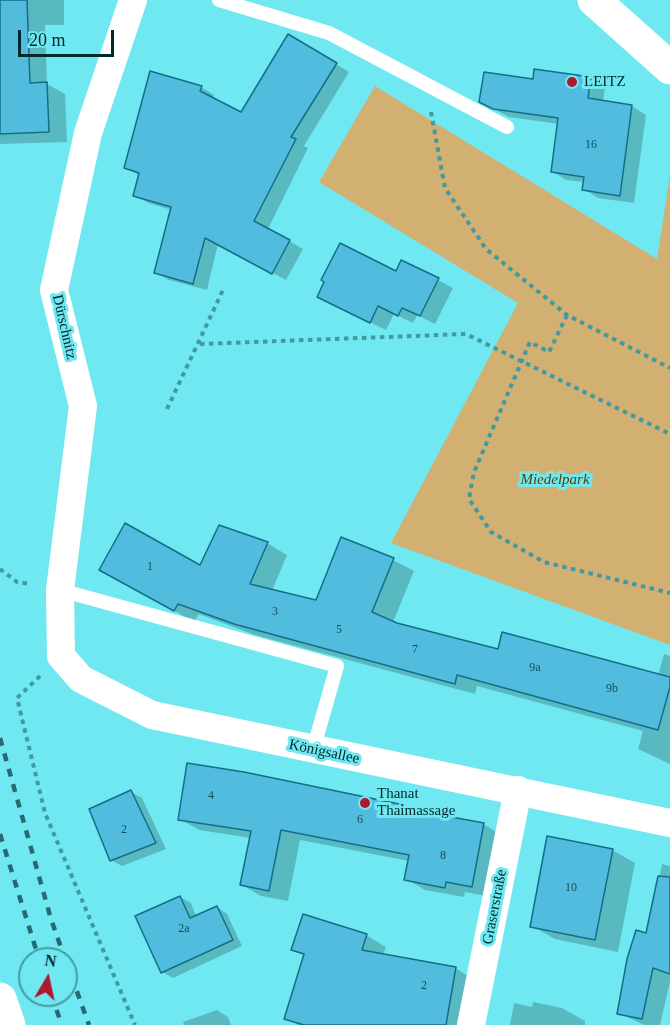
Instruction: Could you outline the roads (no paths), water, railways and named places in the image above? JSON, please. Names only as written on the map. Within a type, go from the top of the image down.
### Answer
[{"type":"main road","points":[[594,0],[670,68]]},
{"type":"main road","points":[[0,999],[9,1025]]},
{"type":"street","name":"Dürschnitz","points":[[60,590],[83,406],[54,290],[88,134],[133,0]]},
{"type":"street","name":"Königsallee","points":[[60,590],[61,656],[81,679],[152,715],[670,823]]},
{"type":"street","name":"Graserstraße","points":[[471,1025],[518,790]]},
{"type":"lane","points":[[219,0],[329,33],[507,127]]},
{"type":"lane","points":[[60,590],[337,666],[313,750]]},
{"type":"railway","points":[[0,738],[61,947]]},
{"type":"railway","points":[[0,834],[35,947]]},
{"type":"railway","points":[[78,994],[89,1025]]},
{"type":"railway","points":[[55,1007],[62,1025]]},
{"type":"place","name":"LEITZ","points":[[572,82]]},
{"type":"place","name":"Thanat Thaimassage","points":[[365,803]]},
{"type":"park label","name":"Miedelpark","points":[[555,480]]}]
